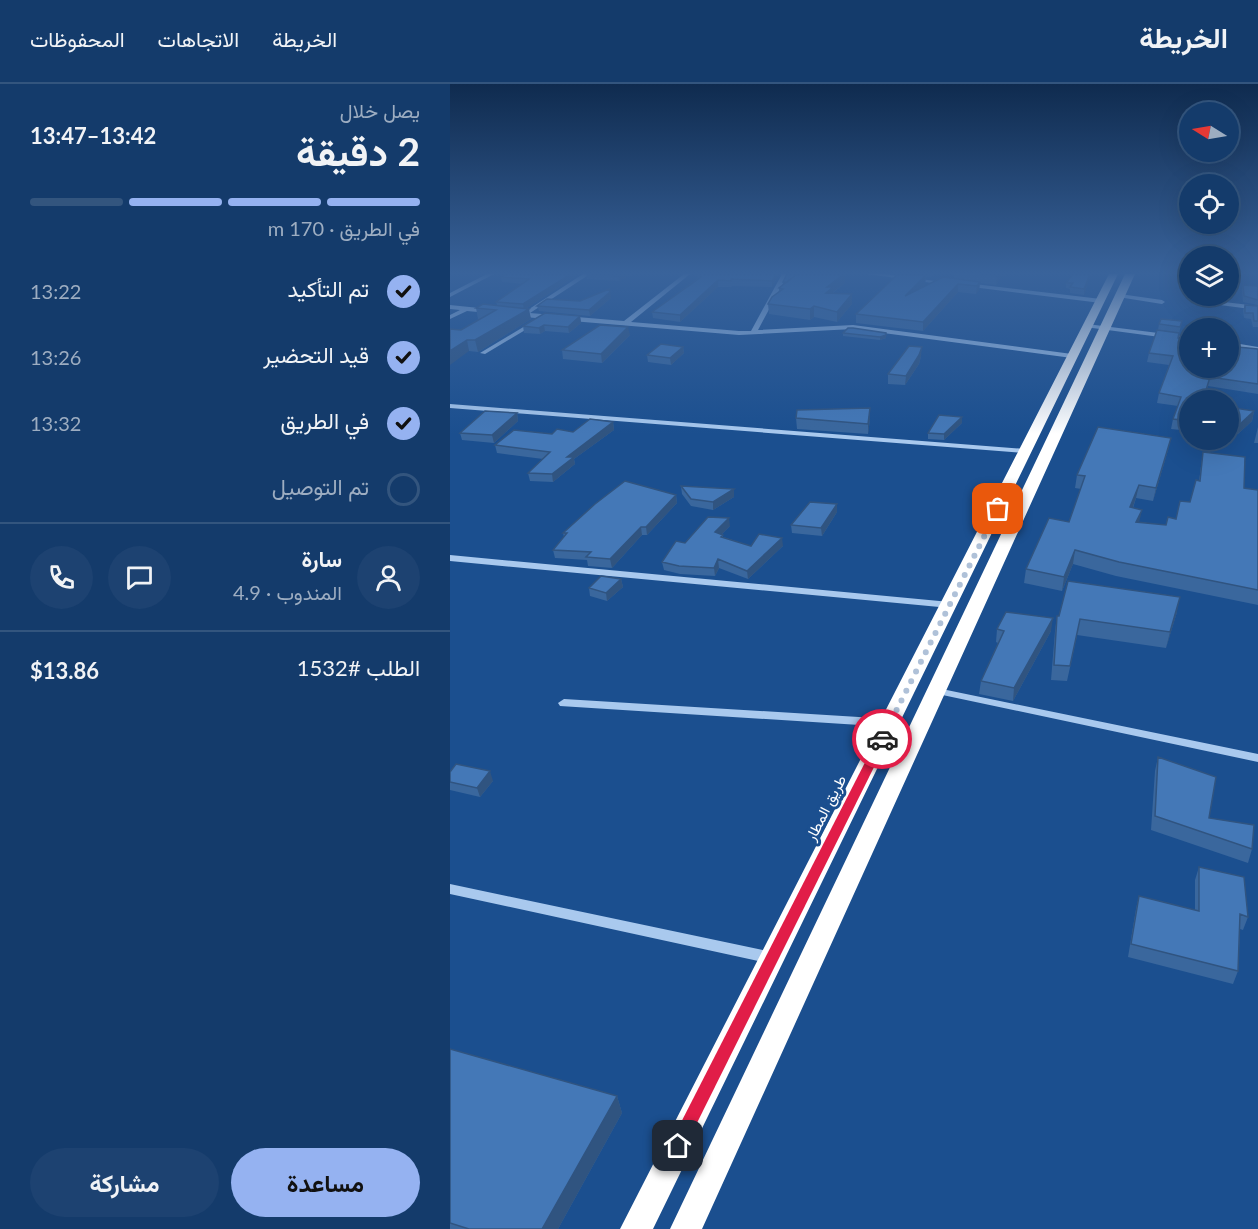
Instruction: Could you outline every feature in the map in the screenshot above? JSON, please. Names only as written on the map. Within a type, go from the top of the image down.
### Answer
[{"type":"highway","name":"طريق المطار","points":[[636,1229],[950,605],[1072,356],[1096,327]]},
{"type":"highway","name":"طريق المطار","points":[[686,1229],[937,691],[1096,327]]},
{"type":"highway","points":[[847,809],[879,814]]},
{"type":"street","points":[[483,353],[526,327]]},
{"type":"street","points":[[674,327],[753,333],[846,327]]},
{"type":"street","points":[[753,333],[756,327]]},
{"type":"street","points":[[856,327],[1072,356]]},
{"type":"street","points":[[1099,327],[1179,338]]},
{"type":"street","points":[[1239,345],[1258,347]]},
{"type":"street","points":[[450,406],[1026,451]]},
{"type":"street","points":[[450,558],[950,605]]},
{"type":"street","points":[[937,691],[1258,758]]},
{"type":"street","points":[[564,704],[891,723]]},
{"type":"street","points":[[450,889],[772,958]]},
{"type":"building","points":[[465,327],[497,327],[475,340],[467,340],[450,351],[450,329],[461,330]]},
{"type":"building","points":[[596,327],[628,327],[601,354],[562,350]]},
{"type":"building","points":[[848,328],[886,333],[886,335],[880,337],[843,333]]},
{"type":"building","points":[[1157,330],[1179,333],[1179,378],[1210,378],[1206,390],[1179,390],[1179,397],[1159,393],[1173,356],[1149,353]]},
{"type":"building","points":[[661,344],[683,347],[670,358],[647,355]]},
{"type":"building","points":[[909,346],[922,347],[906,376],[888,374]]},
{"type":"building","points":[[1239,347],[1258,349],[1258,384],[1217,378],[1239,378]]},
{"type":"building","points":[[1179,402],[1179,420],[1173,419]]},
{"type":"building","points":[[870,408],[868,424],[796,418],[797,410]]},
{"type":"building","points":[[1239,409],[1254,411],[1240,424]]},
{"type":"building","points":[[485,411],[517,413],[492,435],[460,433]]},
{"type":"building","points":[[939,415],[962,417],[944,434],[928,433]]},
{"type":"building","points":[[590,419],[613,422],[567,457],[574,457],[552,474],[528,473],[550,452],[495,445],[514,430],[552,434],[557,429],[573,432]]},
{"type":"building","points":[[1098,427],[1171,438],[1156,488],[1139,485],[1130,507],[1142,510],[1136,522],[1166,525],[1168,517],[1176,519],[1180,501],[1190,502],[1196,480],[1200,481],[1203,452],[1245,457],[1244,488],[1258,490],[1258,590],[1119,562],[1075,550],[1064,577],[1026,569],[1049,518],[1069,522],[1085,476],[1077,475]]},
{"type":"building","points":[[625,481],[676,495],[646,527],[641,527],[610,559],[586,557],[591,552],[553,550],[567,533],[563,533]]},
{"type":"building","points":[[681,486],[734,489],[713,502],[691,499]]},
{"type":"building","points":[[810,502],[837,504],[821,528],[791,525]]},
{"type":"building","points":[[708,517],[729,518],[715,532],[723,535],[721,537],[751,546],[759,534],[782,538],[747,571],[718,559],[714,568],[679,566],[662,562],[676,541],[685,543]]},
{"type":"building","points":[[601,576],[621,579],[606,593],[589,588]]},
{"type":"building","points":[[1068,581],[1180,597],[1170,632],[1080,619],[1070,666],[1054,665],[1057,616],[1059,616]]},
{"type":"building","points":[[1006,612],[1053,618],[1014,688],[981,681],[1004,631],[997,629]]},
{"type":"building","points":[[1158,757],[1216,777],[1209,818],[1254,825],[1252,849],[1155,816]]},
{"type":"building","points":[[456,764],[490,771],[477,788],[450,782],[450,772]]},
{"type":"building","points":[[1199,867],[1244,877],[1248,917],[1240,914],[1238,971],[1131,944],[1139,896],[1199,911]]},
{"type":"building","points":[[450,1049],[617,1096],[542,1229],[469,1229],[450,1223]]},
{"type":"way so far","points":[[882,739],[998,509]]},
{"type":"route","points":[[678,1146],[882,739]]}]
